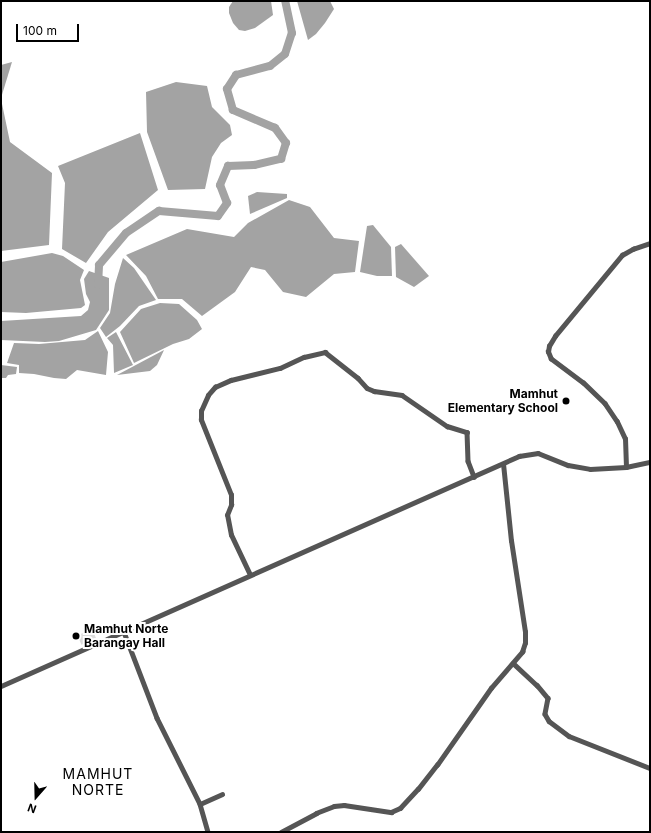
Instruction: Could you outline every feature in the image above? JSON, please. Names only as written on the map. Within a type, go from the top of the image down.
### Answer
[{"type":"street","points":[[626,467],[625,439],[617,422],[605,404],[584,383],[551,359],[548,352],[549,346],[555,336],[622,255],[650,242]]},
{"type":"street","points":[[250,575],[231,535],[227,515],[231,505],[231,495],[201,420],[201,411],[208,395],[215,387],[231,380],[280,368],[304,357],[325,352],[358,378],[367,388],[374,391],[402,395],[447,426],[468,432],[468,460],[474,477]]},
{"type":"street","points":[[1,686],[519,456],[538,453],[568,465],[590,469],[626,467],[650,462]]},
{"type":"street","points":[[281,832],[316,813],[334,806],[344,805],[391,812],[400,808],[423,783],[491,688],[522,652],[525,643],[525,632],[503,464]]},
{"type":"street","points":[[124,632],[157,718],[200,804],[208,832]]},
{"type":"street","points":[[513,663],[538,685],[548,698],[545,714],[549,721],[568,736],[650,768]]},
{"type":"street","points":[[200,804],[222,794]]},
{"type":"shaded area","points":[[233,1],[271,1],[273,15],[255,28],[245,31],[239,30],[233,23],[229,13],[229,7]]},
{"type":"shaded area","points":[[297,1],[330,1],[334,9],[316,34],[308,40]]},
{"type":"shaded area","points":[[12,62],[1,98],[1,65]]},
{"type":"shaded area","points":[[176,82],[207,86],[212,107],[230,125],[232,135],[221,143],[212,157],[205,189],[168,190],[147,132],[146,92]]},
{"type":"shaded area","points":[[1,99],[10,142],[52,173],[49,245],[1,251]]},
{"type":"shaded area","points":[[140,133],[158,190],[108,232],[86,263],[62,249],[65,183],[58,166]]},
{"type":"shaded area","points":[[257,192],[287,194],[287,198],[250,214],[248,196]]},
{"type":"shaded area","points":[[289,200],[310,207],[334,238],[359,241],[355,272],[334,274],[306,297],[283,292],[265,270],[251,267],[235,292],[202,316],[182,299],[158,299],[146,276],[126,255],[187,229],[234,237],[248,223]]},
{"type":"shaded area","points":[[373,225],[391,247],[392,276],[377,276],[360,272],[367,226]]},
{"type":"shaded area","points":[[401,244],[429,276],[414,287],[396,277],[395,247]]},
{"type":"shaded area","points":[[52,253],[63,256],[84,270],[80,280],[85,305],[81,308],[26,313],[1,312],[1,262]]},
{"type":"shaded area","points":[[123,258],[134,268],[156,300],[139,306],[120,326],[106,337],[100,328],[110,313],[115,284]]},
{"type":"shaded area","points":[[89,271],[109,278],[109,310],[96,330],[59,341],[45,342],[1,340],[1,321],[81,316],[88,310],[90,302],[86,294],[84,279]]},
{"type":"shaded area","points":[[160,303],[179,304],[197,320],[202,329],[189,339],[173,344],[134,363],[120,332],[141,309]]},
{"type":"shaded area","points":[[98,331],[108,352],[106,375],[77,370],[66,379],[54,378],[19,373],[19,365],[7,363],[14,343],[39,344],[85,340]]},
{"type":"shaded area","points":[[116,332],[133,365],[114,373],[113,345],[107,338]]},
{"type":"shaded area","points":[[164,350],[157,365],[150,371],[117,375]]},
{"type":"shaded area","points":[[1,365],[17,367],[16,374],[8,375],[6,378],[1,378]]},
{"type":"shaded area","points":[[92,629],[96,638],[81,645],[77,636]]},
{"type":"waterway","points":[[98,285],[99,265],[126,233],[159,211],[218,216],[227,203],[220,185],[228,166],[254,165],[281,159],[286,143],[275,128],[233,110],[227,89],[236,75],[270,66],[285,54],[292,33],[285,1]]},
{"type":"place","name":"Mamhut Elementary School","points":[[566,401]]},
{"type":"place","name":"Mamhut Norte Barangay Hall","points":[[76,636]]},
{"type":"district","name":"MAMHUT NORTE","points":[[98,782]]}]
